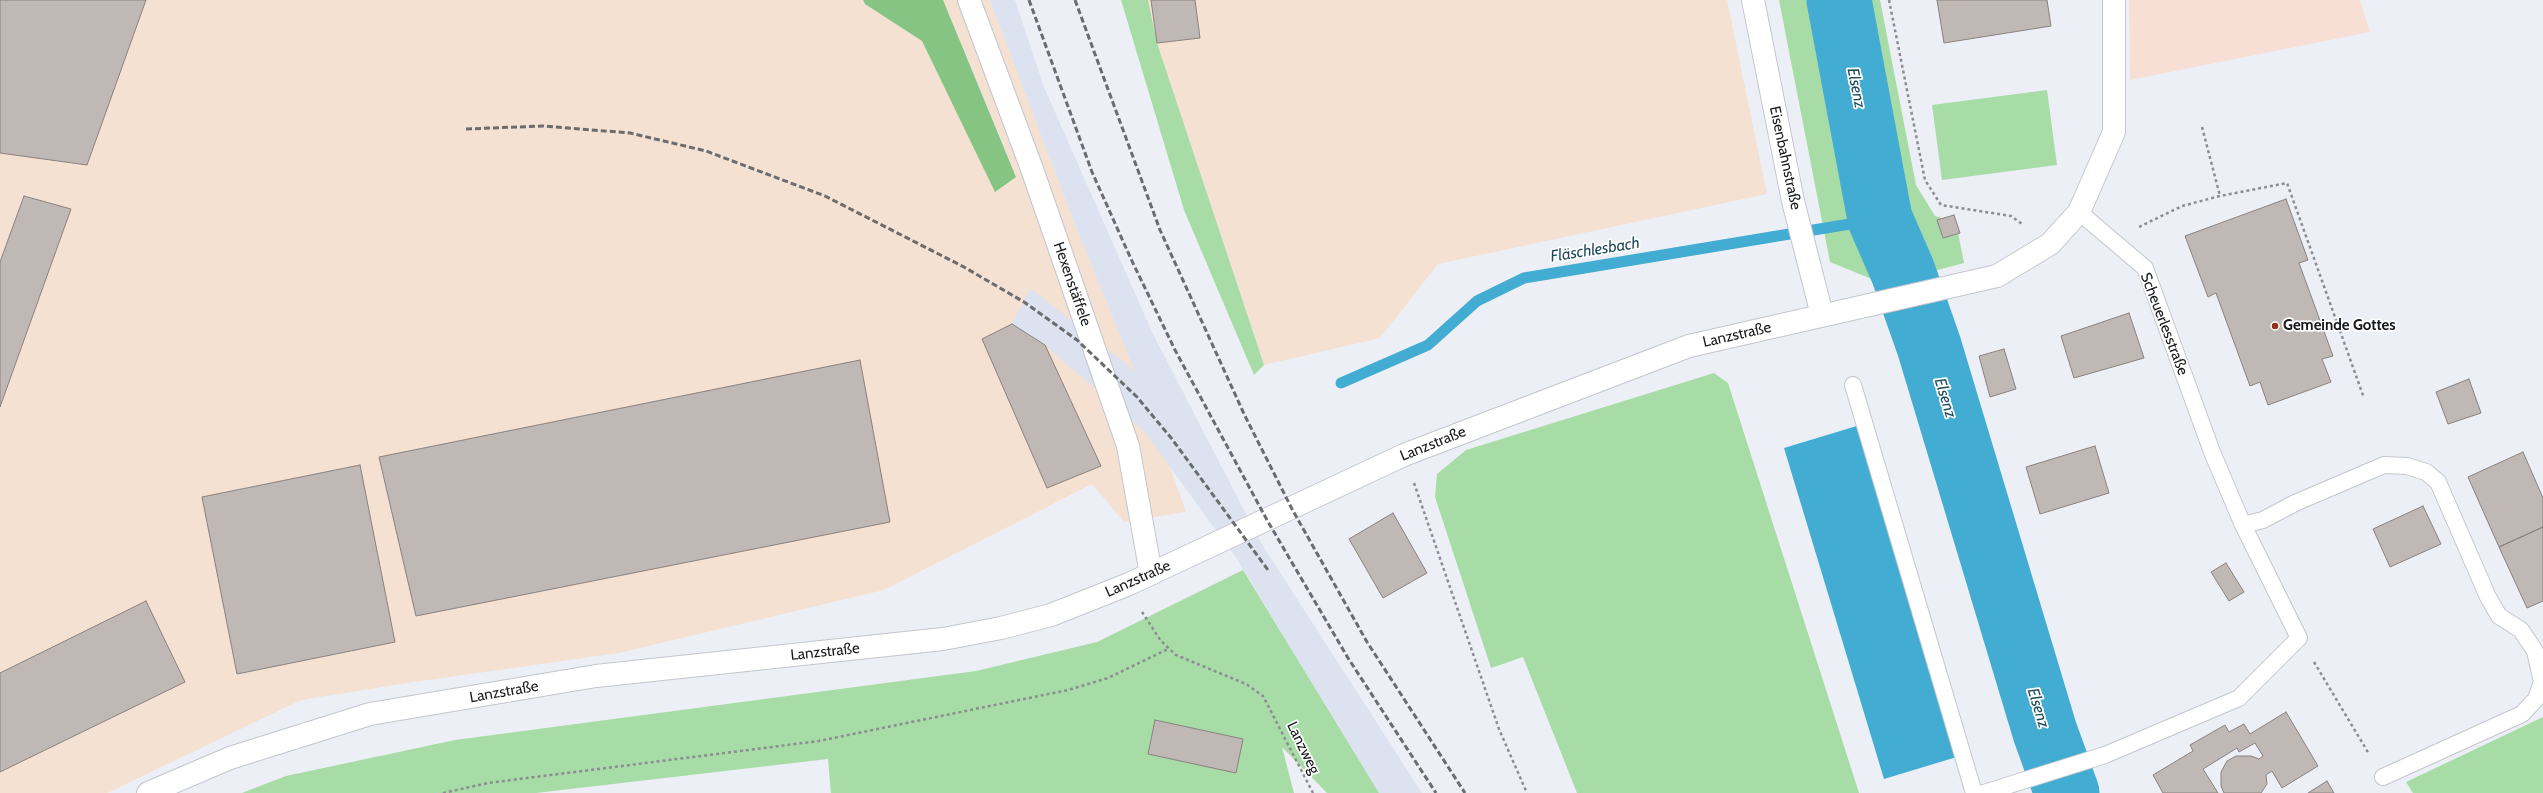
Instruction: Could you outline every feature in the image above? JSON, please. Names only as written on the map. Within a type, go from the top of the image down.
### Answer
[{"type":"street","name":"Hexenstäffele","points":[[969,0],[1032,168],[1128,446],[1151,574]]},
{"type":"street","name":"Eisenbahnstraße","points":[[1753,0],[1793,202],[1822,315]]},
{"type":"street","points":[[2078,212],[2114,132],[2114,0]]},
{"type":"street","name":"Lanzstraße","points":[[148,793],[230,758],[370,714],[596,676],[943,639],[1001,628],[1051,615],[1151,574],[1404,454],[1689,346],[1997,276],[2050,244],[2078,212]]},
{"type":"lane","name":"Scheuerlesstraße","points":[[2078,212],[2145,268],[2212,452],[2243,525],[2299,638]]},
{"type":"lane","points":[[1853,385],[1974,793]]},
{"type":"lane","points":[[2243,525],[2263,520],[2295,503],[2384,465],[2408,466],[2426,472],[2438,482],[2488,596],[2499,616],[2521,630],[2535,651],[2542,682],[2536,699],[2522,714],[2383,777]]},
{"type":"lane","points":[[1984,793],[2105,755],[2238,698],[2299,638]]},
{"type":"path","points":[[1889,0],[1925,180],[1937,199],[1941,205],[1981,210],[2011,216],[2050,244]]},
{"type":"path","points":[[2202,127],[2220,196]]},
{"type":"path","points":[[2112,240],[2182,206],[2220,196],[2287,183],[2364,398]]},
{"type":"path","points":[[1404,454],[1499,729],[1526,793]]},
{"type":"path","points":[[443,793],[488,783],[819,741],[1068,690],[1108,678],[1168,649],[1149,626],[1129,584]]},
{"type":"path","points":[[2299,638],[2383,777]]},
{"type":"path","name":"Lanzweg","points":[[1168,649],[1194,663],[1246,684],[1263,696],[1273,712],[1313,793]]},
{"type":"shaded area","points":[[0,0],[863,0],[865,4],[922,41],[996,192],[1016,176],[943,0],[990,0],[1076,227],[1136,372],[1186,512],[1124,522],[1092,484],[884,590],[619,653],[414,682],[301,700],[107,793],[0,793]]},
{"type":"shaded area","points":[[990,0],[1015,0],[1044,87],[1152,332],[1261,543],[1422,793],[1379,793],[1237,559],[1143,430],[1045,345],[1012,324],[1030,288],[1135,371],[1076,227]]},
{"type":"shaded area","points":[[1148,0],[1727,0],[1767,194],[1438,264],[1380,338],[1264,365],[1157,43]]},
{"type":"shaded area","points":[[2129,0],[2360,0],[2370,32],[2130,80]]},
{"type":"green space","points":[[863,0],[943,0],[1016,177],[995,192],[922,41],[865,4]]},
{"type":"green space","points":[[1121,0],[1148,0],[1157,43],[1264,365],[1254,375],[1184,210]]},
{"type":"green space","points":[[1779,0],[1880,0],[1916,185],[1935,216],[1956,222],[1964,263],[1884,284],[1830,262]]},
{"type":"green space","points":[[2047,90],[2057,165],[1942,180],[1932,105]]},
{"type":"green space","points":[[1714,373],[1728,383],[1859,793],[1577,793],[1523,657],[1491,668],[1435,497],[1437,474],[1466,450]]},
{"type":"green space","points":[[1243,570],[1379,793],[1327,793],[1282,747],[1294,793],[831,793],[828,759],[536,793],[242,793],[286,776],[455,740],[976,671],[1097,642]]},
{"type":"green space","points":[[2543,717],[2543,793],[2413,793],[2406,782]]},
{"type":"water","points":[[1860,425],[1960,756],[1884,779],[1784,448]]},
{"type":"building","points":[[0,0],[146,0],[87,165],[0,153]]},
{"type":"building","points":[[1151,0],[1195,0],[1200,38],[1157,43]]},
{"type":"building","points":[[1937,0],[2047,0],[2051,26],[1944,43]]},
{"type":"building","points":[[24,196],[71,209],[0,407],[0,262]]},
{"type":"building","name":"Gemeinde Gottes","points":[[2286,199],[2308,260],[2299,263],[2333,356],[2322,359],[2331,382],[2268,405],[2260,382],[2250,386],[2216,293],[2208,297],[2185,236]]},
{"type":"building","points":[[1954,215],[1960,233],[1943,238],[1937,220]]},
{"type":"building","points":[[2129,313],[2144,358],[2074,378],[2061,336]]},
{"type":"building","points":[[1012,324],[1045,345],[1101,466],[1047,488],[982,339]]},
{"type":"building","points":[[2004,349],[2016,389],[1990,397],[1979,356]]},
{"type":"building","points":[[860,360],[890,522],[416,616],[379,457]]},
{"type":"building","points":[[2469,379],[2481,413],[2448,424],[2436,392]]},
{"type":"building","points":[[2095,446],[2109,493],[2040,514],[2026,467]]},
{"type":"building","points":[[2523,452],[2543,498],[2543,527],[2499,547],[2468,477]]},
{"type":"building","points":[[360,465],[395,642],[237,674],[202,497]]},
{"type":"building","points":[[2423,506],[2441,544],[2390,567],[2373,529]]},
{"type":"building","points":[[1393,513],[1427,573],[1383,598],[1349,539]]},
{"type":"building","points":[[2543,527],[2543,601],[2527,608],[2499,547]]},
{"type":"building","points":[[2226,563],[2244,592],[2229,601],[2211,572]]},
{"type":"building","points":[[146,601],[185,682],[0,772],[0,673]]},
{"type":"building","points":[[2286,712],[2318,766],[2282,788],[2272,771],[2266,775],[2267,784],[2261,793],[2224,793],[2221,786],[2221,772],[2227,761],[2236,756],[2251,756],[2259,759],[2263,756],[2255,743],[2239,752],[2237,748],[2203,769],[2218,793],[2163,793],[2153,775],[2193,751],[2190,745],[2225,725],[2229,732],[2244,724],[2250,734]]},
{"type":"building","points":[[1155,720],[1243,739],[1236,773],[1148,754]]},
{"type":"building","points":[[2327,781],[2334,793],[2308,793]]},
{"type":"waterway","name":"Elsenz","points":[[1839,0],[1880,219],[1903,272],[1929,346],[2045,732],[2067,793]]},
{"type":"waterway","name":"Fläschlesbach","points":[[1341,383],[1428,345],[1477,301],[1524,278],[1880,219]]},
{"type":"railway","points":[[1029,0],[1092,172],[1131,259],[1175,350],[1267,520],[1348,658],[1436,793]]},
{"type":"railway","points":[[1075,0],[1160,230],[1245,416],[1292,509],[1367,642],[1465,793]]},
{"type":"railway","points":[[466,129],[543,126],[630,133],[706,151],[825,196],[964,267],[1024,302],[1077,340],[1137,397],[1172,439],[1268,570]]},
{"type":"place","name":"Gemeinde Gottes","points":[[2275,326]]}]
